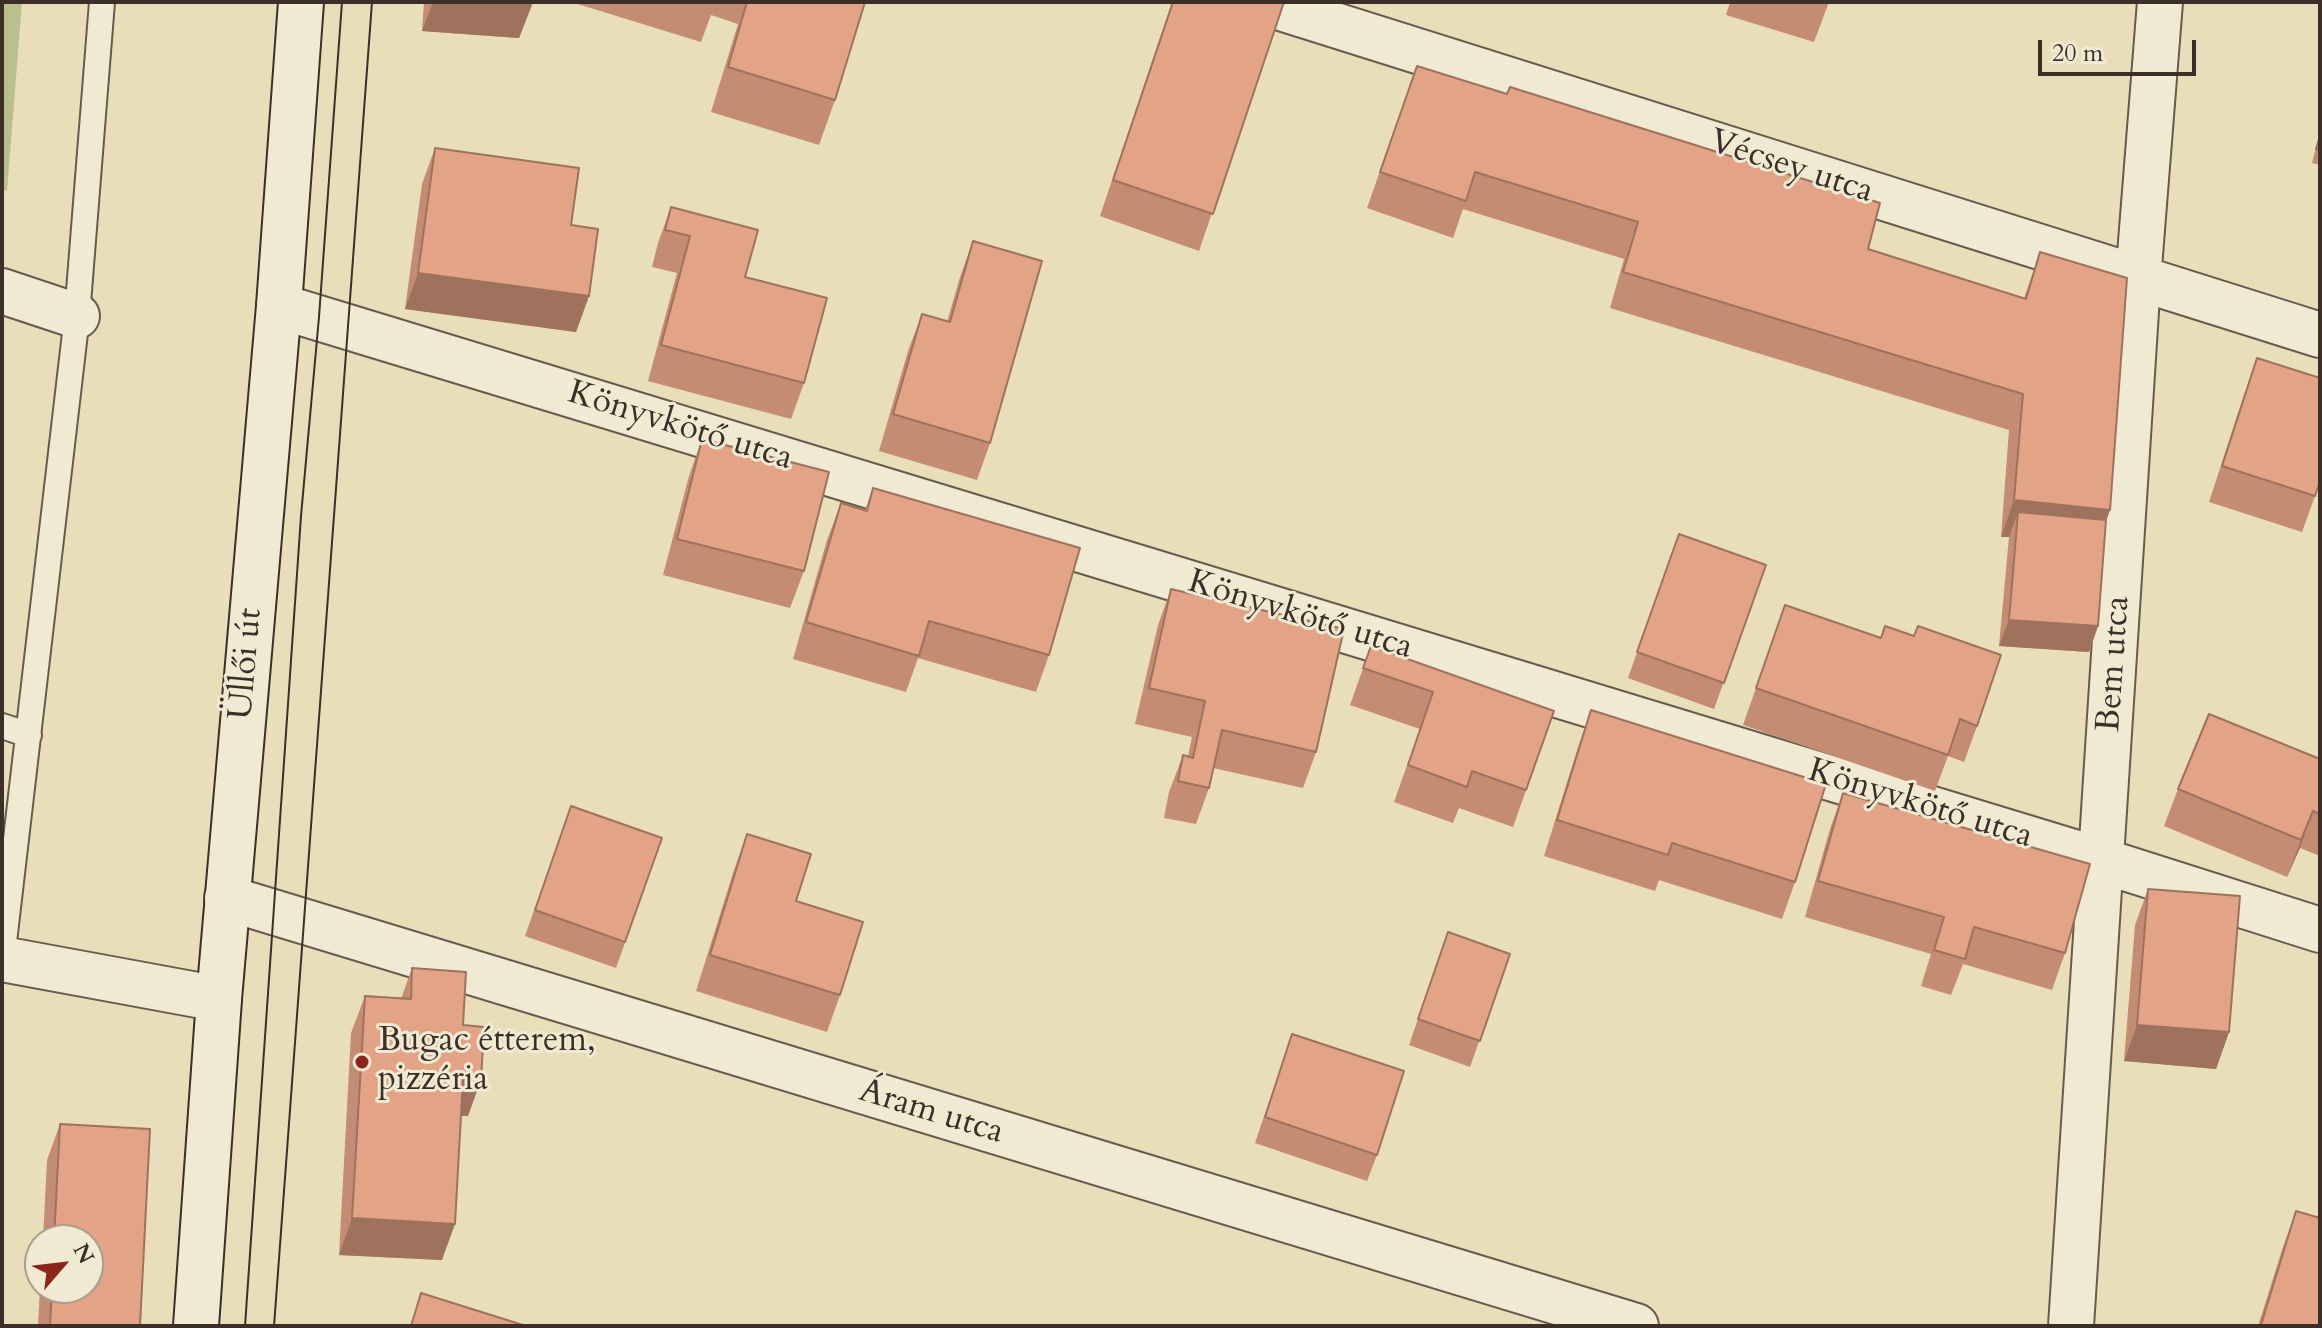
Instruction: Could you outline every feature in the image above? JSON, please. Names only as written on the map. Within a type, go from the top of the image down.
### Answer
[{"type":"street","name":"Üllői út","points":[[196,1326],[227,898],[279,306],[301,2]]},
{"type":"street","name":"Vécsey utca","points":[[1262,2],[2320,335]]},
{"type":"street","name":"Bem utca","points":[[2071,1326],[2138,280],[2160,2]]},
{"type":"street","points":[[2,291],[77,316]]},
{"type":"street","name":"Könyvkötő utca","points":[[279,306],[2103,861],[2320,930]]},
{"type":"street","name":"Áram utca","points":[[227,898],[1636,1326]]},
{"type":"street","points":[[2,959],[219,999]]},
{"type":"lane","points":[[2,959],[77,316],[102,2]]},
{"type":"lane","points":[[2,726],[29,735]]},
{"type":"green space","points":[[2,2],[22,2],[7,191],[2,190]]},
{"type":"building","points":[[747,2],[865,2],[835,100],[728,67]]},
{"type":"building","points":[[1173,2],[1284,2],[1213,214],[1113,180]]},
{"type":"building","points":[[1417,66],[1507,94],[1510,87],[1880,203],[1868,249],[2026,299],[2040,252],[2127,278],[2110,510],[2014,500],[2023,394],[1623,272],[1638,222],[1475,172],[1466,201],[1380,172]]},
{"type":"building","points":[[435,148],[579,168],[571,225],[598,229],[589,296],[418,273]]},
{"type":"building","points":[[671,207],[758,230],[745,277],[827,298],[804,383],[661,345],[690,236],[665,230]]},
{"type":"building","points":[[973,241],[1042,261],[990,443],[893,414],[922,314],[950,322]]},
{"type":"building","points":[[2257,358],[2320,378],[2320,481],[2315,496],[2222,466]]},
{"type":"building","points":[[702,439],[829,472],[804,571],[677,539]]},
{"type":"building","points":[[873,488],[1080,548],[1049,655],[929,621],[919,656],[806,622],[841,503],[867,511]]},
{"type":"building","points":[[2018,512],[2106,520],[2098,626],[2009,620]]},
{"type":"building","points":[[1679,534],[1766,565],[1724,683],[1637,652]]},
{"type":"building","points":[[1171,589],[1344,629],[1316,752],[1222,730],[1209,788],[1178,781],[1183,755],[1193,758],[1205,701],[1149,688]]},
{"type":"building","points":[[1785,605],[1881,638],[1885,626],[1914,636],[1918,626],[2001,655],[1977,726],[1960,719],[1948,755],[1756,688]]},
{"type":"building","points":[[1371,646],[1554,711],[1526,790],[1472,771],[1467,787],[1408,765],[1433,692],[1363,668]]},
{"type":"building","points":[[1591,710],[1826,784],[1795,882],[1672,843],[1668,855],[1557,820]]},
{"type":"building","points":[[2209,714],[2320,759],[2320,814],[2313,811],[2301,840],[2178,789]]},
{"type":"building","points":[[1843,793],[2090,864],[2065,953],[1974,927],[1965,959],[1934,950],[1944,917],[1818,881]]},
{"type":"building","points":[[571,806],[662,838],[625,942],[535,910]]},
{"type":"building","points":[[747,834],[811,854],[796,901],[863,922],[840,995],[710,955]]},
{"type":"building","points":[[2148,889],[2240,896],[2229,1032],[2137,1025]]},
{"type":"building","points":[[1448,932],[1510,954],[1480,1041],[1418,1019]]},
{"type":"building","points":[[412,968],[466,972],[463,1025],[484,1027],[481,1080],[463,1079],[455,1224],[352,1218],[365,996],[411,999]]},
{"type":"building","points":[[1292,1034],[1404,1071],[1377,1155],[1265,1117]]},
{"type":"building","points":[[60,1124],[150,1129],[140,1326],[50,1326],[51,1304],[104,1304],[104,1224],[55,1224]]},
{"type":"building","points":[[2296,1211],[2320,1218],[2320,1326],[2264,1326],[2261,1325]]},
{"type":"building","points":[[421,1293],[526,1326],[411,1326]]},
{"type":"tram line","points":[[245,1326],[301,516],[342,2]]},
{"type":"tram line","points":[[274,1326],[372,2]]},
{"type":"place","name":"Bugac étterem, pizzéria","points":[[362,1062]]}]
